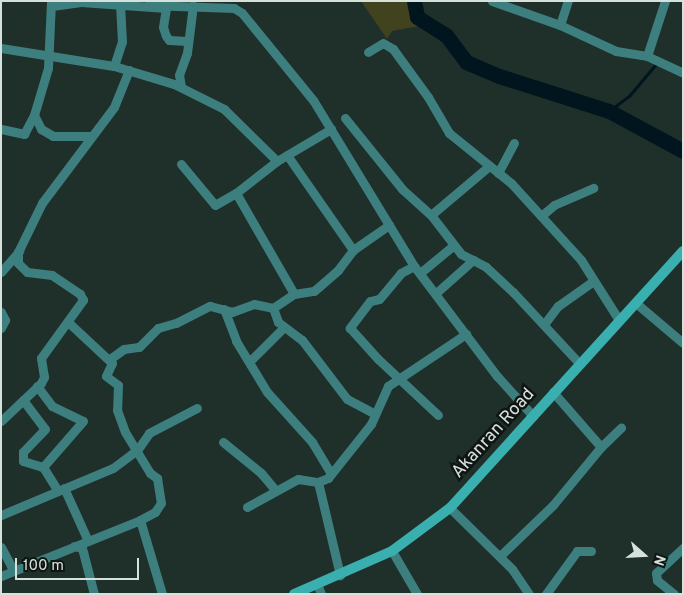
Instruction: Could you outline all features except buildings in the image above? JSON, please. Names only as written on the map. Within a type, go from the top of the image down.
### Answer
[{"type":"main road","name":"Akanran Road","points":[[294,594],[319,589],[340,574],[392,551],[450,508],[619,320],[637,304],[683,252]]},
{"type":"street","points":[[492,1],[560,26],[616,50],[647,56],[683,72]]},
{"type":"street","points":[[560,26],[568,1]]},
{"type":"street","points":[[647,56],[664,1]]},
{"type":"street","points":[[1,129],[24,134],[34,115],[43,92],[52,3],[124,3],[166,8],[163,27],[169,40],[188,41]]},
{"type":"street","points":[[114,66],[122,42],[124,3]]},
{"type":"street","points":[[148,5],[193,4],[236,8],[313,100],[418,269],[497,376],[533,416]]},
{"type":"street","points":[[181,88],[179,75],[188,41],[193,4]]},
{"type":"street","points":[[368,52],[383,43],[392,48],[428,97],[449,132],[498,173],[581,260],[592,282],[619,320]]},
{"type":"street","points":[[1,48],[114,66],[181,88],[216,104],[276,161]]},
{"type":"street","points":[[1,420],[37,386],[44,376],[41,358],[81,304],[80,294],[52,275],[27,272],[18,263],[18,252],[42,203],[51,196],[90,136],[114,107],[129,70]]},
{"type":"street","points":[[34,115],[41,129],[53,136],[90,136]]},
{"type":"street","points":[[345,118],[402,189],[431,216],[461,254],[486,267],[545,323],[580,364]]},
{"type":"street","points":[[181,164],[213,204],[220,203],[236,193],[276,161],[331,130]]},
{"type":"street","points":[[498,173],[514,143]]},
{"type":"street","points":[[287,155],[353,250]]},
{"type":"street","points":[[431,216],[490,166]]},
{"type":"street","points":[[541,216],[554,205],[593,188]]},
{"type":"street","points":[[236,193],[294,294]]},
{"type":"street","points":[[110,359],[124,349],[139,347],[158,328],[176,323],[210,306],[236,311],[254,304],[273,308],[294,294],[319,288],[353,250],[389,225]]},
{"type":"street","points":[[1,272],[26,241]]},
{"type":"street","points":[[438,415],[399,379],[350,328],[370,301],[379,299],[401,272],[418,269],[454,245]]},
{"type":"street","points":[[436,293],[473,260]]},
{"type":"street","points":[[545,323],[558,306],[592,282]]},
{"type":"street","points":[[637,304],[683,343]]},
{"type":"street","points":[[273,308],[278,322],[302,340],[347,399],[375,414]]},
{"type":"street","points":[[224,309],[236,340],[267,392],[312,442],[331,474]]},
{"type":"street","points":[[1,312],[5,320],[1,328]]},
{"type":"street","points":[[1,576],[74,546],[87,538],[140,520],[155,512],[161,504],[157,478],[150,472],[138,449],[126,435],[118,412],[118,385],[106,376],[113,367],[110,359],[68,322]]},
{"type":"street","points":[[250,361],[284,327]]},
{"type":"street","points":[[247,507],[298,479],[318,482],[331,474],[366,431],[384,392],[399,379],[466,334]]},
{"type":"street","points":[[37,386],[52,406],[83,422],[81,428],[43,467]]},
{"type":"street","points":[[554,392],[601,447]]},
{"type":"street","points":[[23,400],[45,429],[23,452],[23,460],[43,467],[61,490],[87,538]]},
{"type":"street","points":[[1,516],[113,468],[138,449],[149,433],[196,408]]},
{"type":"street","points":[[500,556],[553,505],[601,447],[621,428]]},
{"type":"street","points":[[223,442],[262,473],[276,491]]},
{"type":"street","points":[[318,482],[340,574]]},
{"type":"street","points":[[450,508],[500,556],[529,594]]},
{"type":"street","points":[[140,520],[162,594]]},
{"type":"street","points":[[74,546],[82,548],[94,594]]},
{"type":"street","points":[[1,548],[14,571]]},
{"type":"street","points":[[674,594],[657,580],[656,573],[683,548]]},
{"type":"street","points":[[392,551],[417,594]]},
{"type":"street","points":[[546,594],[577,551],[591,551]]},
{"type":"green space","points":[[361,1],[414,1],[419,26],[392,31],[387,39]]},
{"type":"waterway","points":[[414,1],[417,17],[446,35],[466,62],[499,76],[609,111],[683,151]]},
{"type":"waterway","points":[[609,111],[629,96],[656,64]]}]
